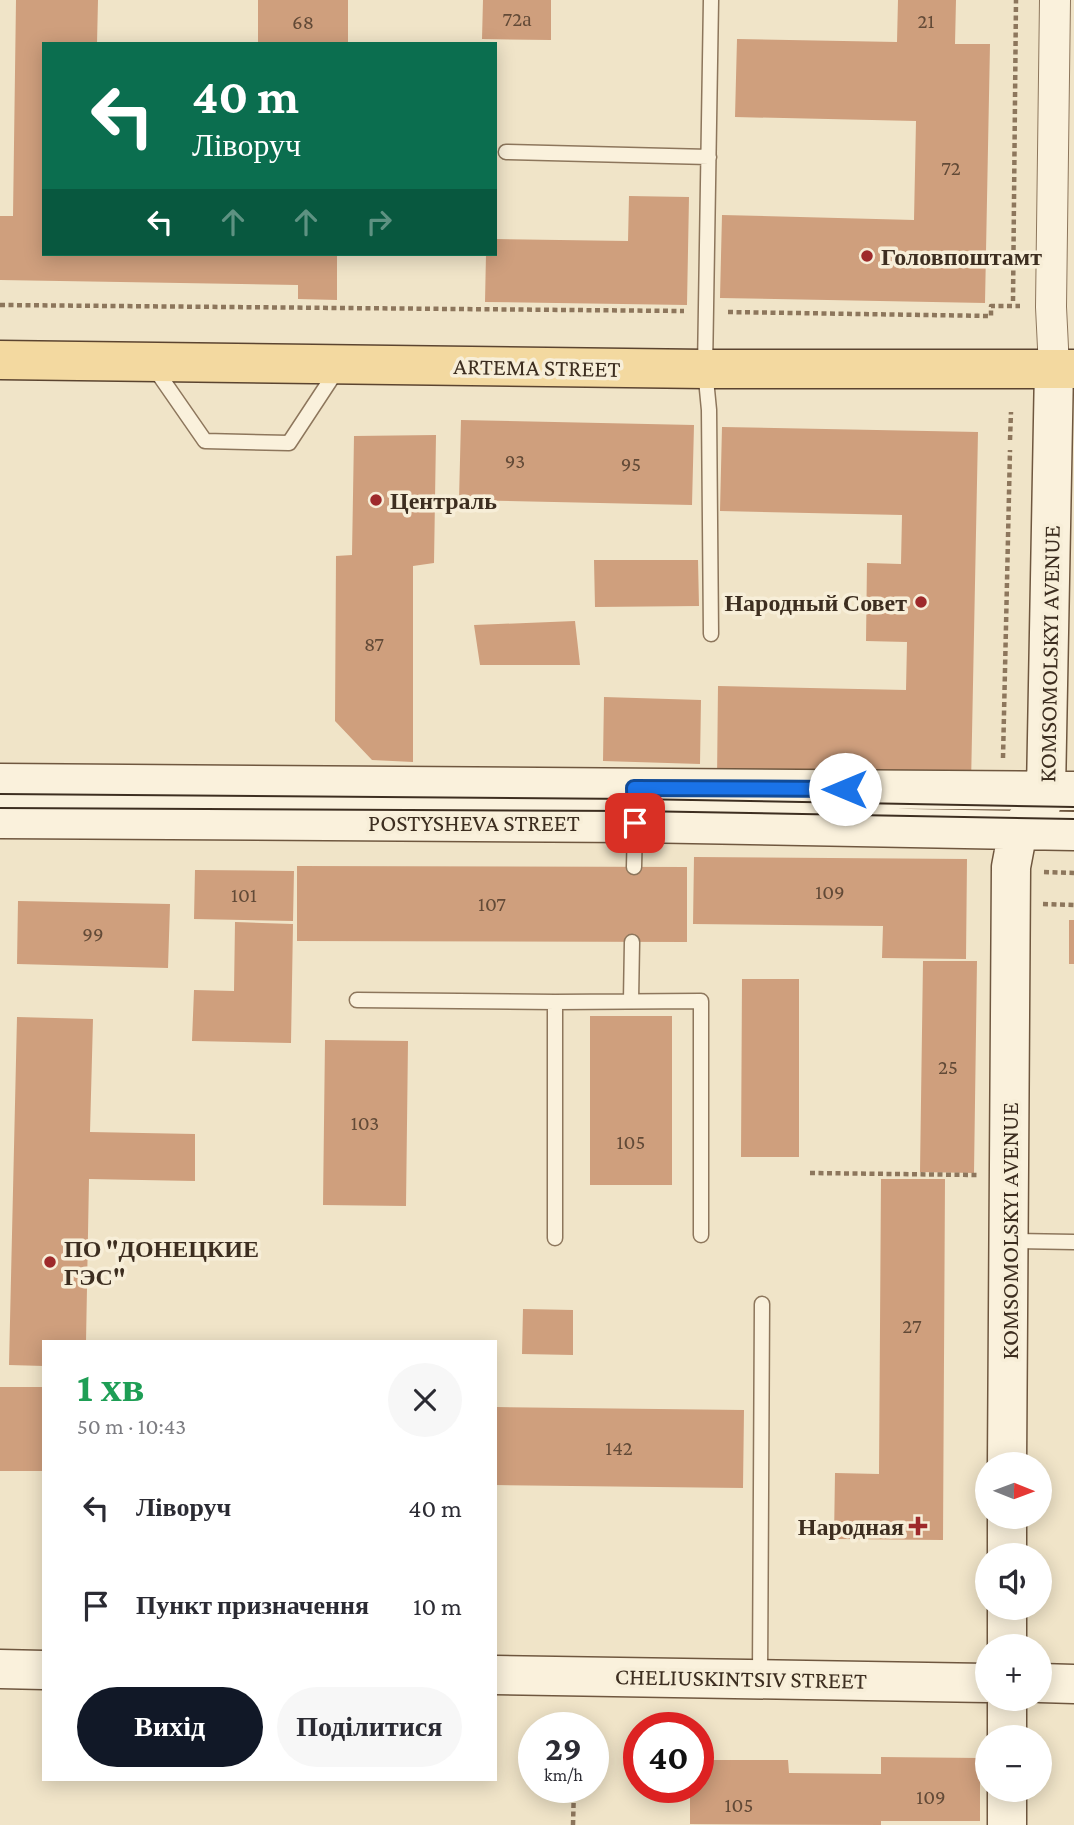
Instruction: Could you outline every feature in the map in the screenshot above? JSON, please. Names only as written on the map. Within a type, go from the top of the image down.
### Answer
[{"type":"main road","name":"ARTEMA STREET","points":[[0,360],[705,369],[1064,368]]},
{"type":"street","name":"KOMSOMOLSKYI AVENUE","points":[[1007,1452],[1011,867],[1018,830],[1060,791],[1064,368],[1051,307],[1059,124],[1055,0]]},
{"type":"street","name":"POSTYSHEVA STREET","points":[[0,783],[635,805],[1018,830],[1074,831]]},
{"type":"street","name":"POSTYSHEVA STREET","points":[[0,820],[635,805],[1060,791]]},
{"type":"street","points":[[0,1669],[42,1670]]},
{"type":"street","name":"CHELIUSKINTSIV STREET","points":[[497,1675],[975,1683]]},
{"type":"street","points":[[1052,1683],[1074,1684]]},
{"type":"street","points":[[1007,1802],[1007,1825]]},
{"type":"lane","points":[[711,0],[705,369],[709,410],[711,634]]},
{"type":"lane","points":[[506,152],[709,157]]},
{"type":"lane","points":[[150,362],[205,441],[289,443],[341,364]]},
{"type":"lane","points":[[634,867],[635,805]]},
{"type":"lane","points":[[631,1001],[632,942]]},
{"type":"lane","points":[[357,1000],[701,1001],[701,1236]]},
{"type":"lane","points":[[555,1002],[555,1238]]},
{"type":"lane","points":[[1008,1241],[1074,1242]]},
{"type":"lane","points":[[760,1678],[762,1304]]},
{"type":"path","points":[[1013,300],[1016,0]]},
{"type":"path","points":[[0,305],[991,316],[991,306],[1031,306]]},
{"type":"path","points":[[1010,440],[1011,412]]},
{"type":"path","points":[[1003,763],[1010,450]]},
{"type":"path","points":[[810,1173],[1009,1176]]},
{"type":"path","points":[[573,1825],[574,1803]]},
{"type":"building","points":[[16,0],[98,0],[97,42],[42,42],[42,256],[337,256],[337,300],[298,299],[298,285],[0,280],[0,216],[13,216]]},
{"type":"building","points":[[258,0],[348,0],[348,42],[258,42]]},
{"type":"building","points":[[483,0],[551,0],[551,40],[482,39]]},
{"type":"building","points":[[898,0],[956,0],[955,44],[990,44],[985,303],[720,298],[722,215],[914,220],[916,121],[735,117],[737,39],[897,42]]},
{"type":"building","points":[[629,196],[689,197],[687,305],[485,302],[486,256],[497,256],[497,239],[628,241]]},
{"type":"building","points":[[461,420],[694,425],[692,505],[459,500]]},
{"type":"building","name":"Народный Совет","points":[[722,427],[978,432],[971,785],[717,780],[718,686],[906,690],[907,642],[866,641],[867,563],[901,564],[902,515],[720,511]]},
{"type":"building","points":[[436,435],[434,563],[413,566],[413,762],[372,760],[335,721],[336,556],[352,555],[354,436]]},
{"type":"building","points":[[594,560],[698,560],[699,606],[595,607]]},
{"type":"building","points":[[575,621],[580,665],[480,665],[474,625]]},
{"type":"building","points":[[604,697],[701,700],[700,764],[603,761]]},
{"type":"building","points":[[694,857],[967,859],[966,959],[882,958],[883,926],[693,924]]},
{"type":"building","points":[[297,866],[687,867],[687,942],[297,941]]},
{"type":"building","points":[[195,870],[294,871],[293,921],[194,919]]},
{"type":"building","points":[[18,901],[170,904],[168,968],[17,964]]},
{"type":"building","points":[[1069,920],[1074,920],[1074,964],[1069,964]]},
{"type":"building","points":[[235,922],[293,924],[291,1043],[192,1041],[194,990],[234,991]]},
{"type":"building","points":[[923,961],[977,961],[974,1173],[920,1172]]},
{"type":"building","points":[[742,979],[799,979],[799,1157],[741,1157]]},
{"type":"building","points":[[590,1016],[672,1016],[672,1185],[590,1185]]},
{"type":"building","name":"ПО \"ДОНЕЦКИЕ ГЭС\"","points":[[17,1017],[93,1019],[90,1132],[195,1134],[195,1181],[89,1179],[86,1340],[42,1340],[42,1366],[9,1365]]},
{"type":"building","points":[[325,1040],[408,1041],[406,1206],[323,1205]]},
{"type":"building","points":[[881,1179],[945,1179],[943,1540],[834,1539],[835,1473],[879,1474]]},
{"type":"building","points":[[523,1309],[573,1310],[573,1355],[522,1354]]},
{"type":"building","points":[[0,1387],[42,1387],[42,1471],[0,1471]]},
{"type":"building","points":[[497,1407],[744,1410],[743,1488],[497,1485]]},
{"type":"building","points":[[881,1757],[975,1758],[975,1802],[980,1802],[980,1821],[881,1821],[881,1825],[690,1824],[690,1803],[714,1803],[714,1760],[788,1760],[789,1773],[881,1774]]},
{"type":"tram line","points":[[0,794],[635,799],[1074,807]]},
{"type":"tram line","points":[[0,808],[635,811],[1074,819]]},
{"type":"place","name":"Головпоштамт","points":[[867,256]]},
{"type":"place","name":"Централь","points":[[376,500]]},
{"type":"place","name":"Народный Совет","points":[[921,602]]},
{"type":"place","name":"ПО \"ДОНЕЦКИЕ ГЭС\"","points":[[50,1262]]},
{"type":"place","name":"Народная","points":[[918,1526]]},
{"type":"route","points":[[635,823],[634,788],[845,789]]}]
